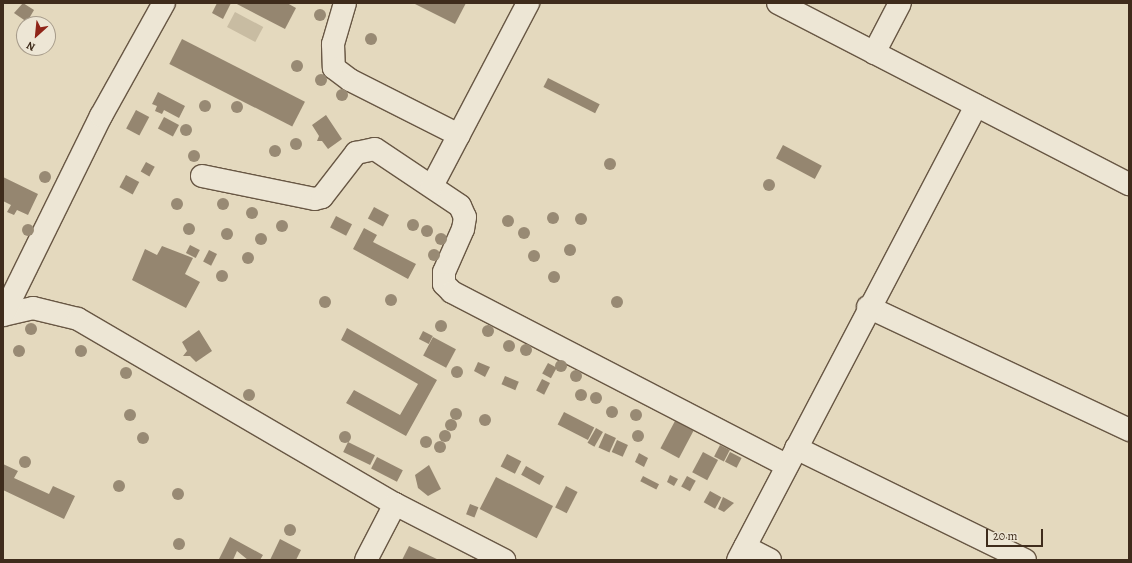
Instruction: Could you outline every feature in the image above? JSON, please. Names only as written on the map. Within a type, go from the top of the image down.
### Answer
[{"type":"street","points":[[3,315],[101,116],[164,3]]},
{"type":"street","points":[[345,3],[333,44],[334,68],[350,80],[459,135]]},
{"type":"street","points":[[432,186],[528,3]]},
{"type":"street","points":[[778,3],[1129,184]]},
{"type":"street","points":[[874,53],[900,3]]},
{"type":"street","points":[[770,560],[741,554],[868,307],[976,106]]},
{"type":"street","points":[[202,176],[315,199],[322,197],[356,153],[368,148],[432,186],[460,206],[465,217],[444,272],[444,284],[452,292],[791,457],[1025,560]]},
{"type":"street","points":[[868,307],[1129,430]]},
{"type":"street","points":[[3,315],[32,308],[78,318],[395,504],[504,560]]},
{"type":"street","points":[[366,560],[395,504]]},
{"type":"shaded area","points":[[235,12],[263,27],[255,42],[227,27]]},
{"type":"building","points":[[23,3],[34,10],[30,16],[18,16],[14,13]]},
{"type":"building","points":[[217,3],[231,3],[223,19],[212,13]]},
{"type":"building","points":[[235,3],[287,3],[296,8],[285,29]]},
{"type":"building","points":[[413,3],[466,3],[455,24]]},
{"type":"building","points":[[182,39],[305,102],[292,127],[169,64]]},
{"type":"building","points":[[548,78],[600,104],[595,113],[543,87]]},
{"type":"building","points":[[158,92],[185,106],[179,118],[164,110],[162,114],[155,111],[157,106],[152,104]]},
{"type":"building","points":[[136,110],[149,117],[139,136],[126,129]]},
{"type":"building","points":[[326,115],[342,139],[328,149],[322,141],[317,141],[319,136],[312,125]]},
{"type":"building","points":[[164,117],[179,125],[173,136],[158,128]]},
{"type":"building","points":[[783,145],[822,166],[815,179],[776,158]]},
{"type":"building","points":[[146,162],[155,167],[149,176],[141,172]]},
{"type":"building","points":[[126,175],[139,182],[133,194],[119,187]]},
{"type":"building","points":[[3,177],[38,194],[28,215],[17,210],[14,215],[7,212],[11,205],[3,201]]},
{"type":"building","points":[[374,207],[389,215],[383,226],[368,218]]},
{"type":"building","points":[[336,216],[352,224],[346,236],[330,228]]},
{"type":"building","points":[[364,228],[377,235],[373,242],[416,264],[408,279],[353,249]]},
{"type":"building","points":[[190,245],[200,250],[196,258],[186,253]]},
{"type":"building","points":[[162,246],[193,258],[185,274],[200,282],[186,308],[132,280],[145,249],[157,255]]},
{"type":"building","points":[[209,250],[217,254],[211,266],[203,262]]},
{"type":"building","points":[[347,328],[437,380],[406,436],[346,403],[354,390],[400,415],[418,384],[341,340]]},
{"type":"building","points":[[199,330],[212,351],[196,362],[190,356],[183,356],[187,351],[182,342]]},
{"type":"building","points":[[423,331],[433,336],[429,344],[419,339]]},
{"type":"building","points":[[433,337],[456,349],[446,368],[423,356]]},
{"type":"building","points":[[478,362],[490,367],[485,377],[474,371]]},
{"type":"building","points":[[548,363],[557,368],[551,378],[542,373]]},
{"type":"building","points":[[505,376],[519,382],[515,390],[501,384]]},
{"type":"building","points":[[542,379],[550,383],[544,395],[536,391]]},
{"type":"building","points":[[564,412],[594,427],[588,440],[558,424]]},
{"type":"building","points":[[675,421],[694,431],[679,458],[660,448]]},
{"type":"building","points":[[596,428],[603,432],[594,447],[588,443]]},
{"type":"building","points":[[605,433],[616,438],[609,452],[598,448]]},
{"type":"building","points":[[617,440],[628,445],[623,457],[612,452]]},
{"type":"building","points":[[348,442],[375,455],[370,465],[343,452]]},
{"type":"building","points":[[720,445],[730,450],[724,462],[714,457]]},
{"type":"building","points":[[703,452],[718,460],[707,480],[692,472]]},
{"type":"building","points":[[730,452],[742,458],[737,468],[725,462]]},
{"type":"building","points":[[639,453],[648,458],[644,467],[635,462]]},
{"type":"building","points":[[507,454],[521,461],[515,474],[501,466]]},
{"type":"building","points":[[377,457],[403,470],[397,482],[371,469]]},
{"type":"building","points":[[3,464],[18,471],[14,478],[49,494],[53,486],[75,496],[64,519],[3,490]]},
{"type":"building","points":[[429,465],[441,489],[428,496],[418,488],[415,475]]},
{"type":"building","points":[[526,466],[544,476],[540,485],[521,475]]},
{"type":"building","points":[[670,475],[678,479],[674,486],[667,482]]},
{"type":"building","points":[[643,476],[659,484],[656,490],[640,481]]},
{"type":"building","points":[[687,476],[696,481],[690,491],[681,486]]},
{"type":"building","points":[[496,477],[553,506],[537,538],[480,509]]},
{"type":"building","points":[[566,486],[578,492],[567,513],[555,507]]},
{"type":"building","points":[[710,491],[721,497],[715,509],[704,502]]},
{"type":"building","points":[[723,497],[734,503],[724,512],[718,509]]},
{"type":"building","points":[[470,504],[478,507],[474,517],[466,514]]},
{"type":"building","points":[[230,537],[263,555],[260,560],[248,560],[237,551],[233,560],[219,559]]},
{"type":"building","points":[[280,539],[301,550],[296,560],[270,560]]},
{"type":"building","points":[[409,546],[439,560],[402,560]]}]
